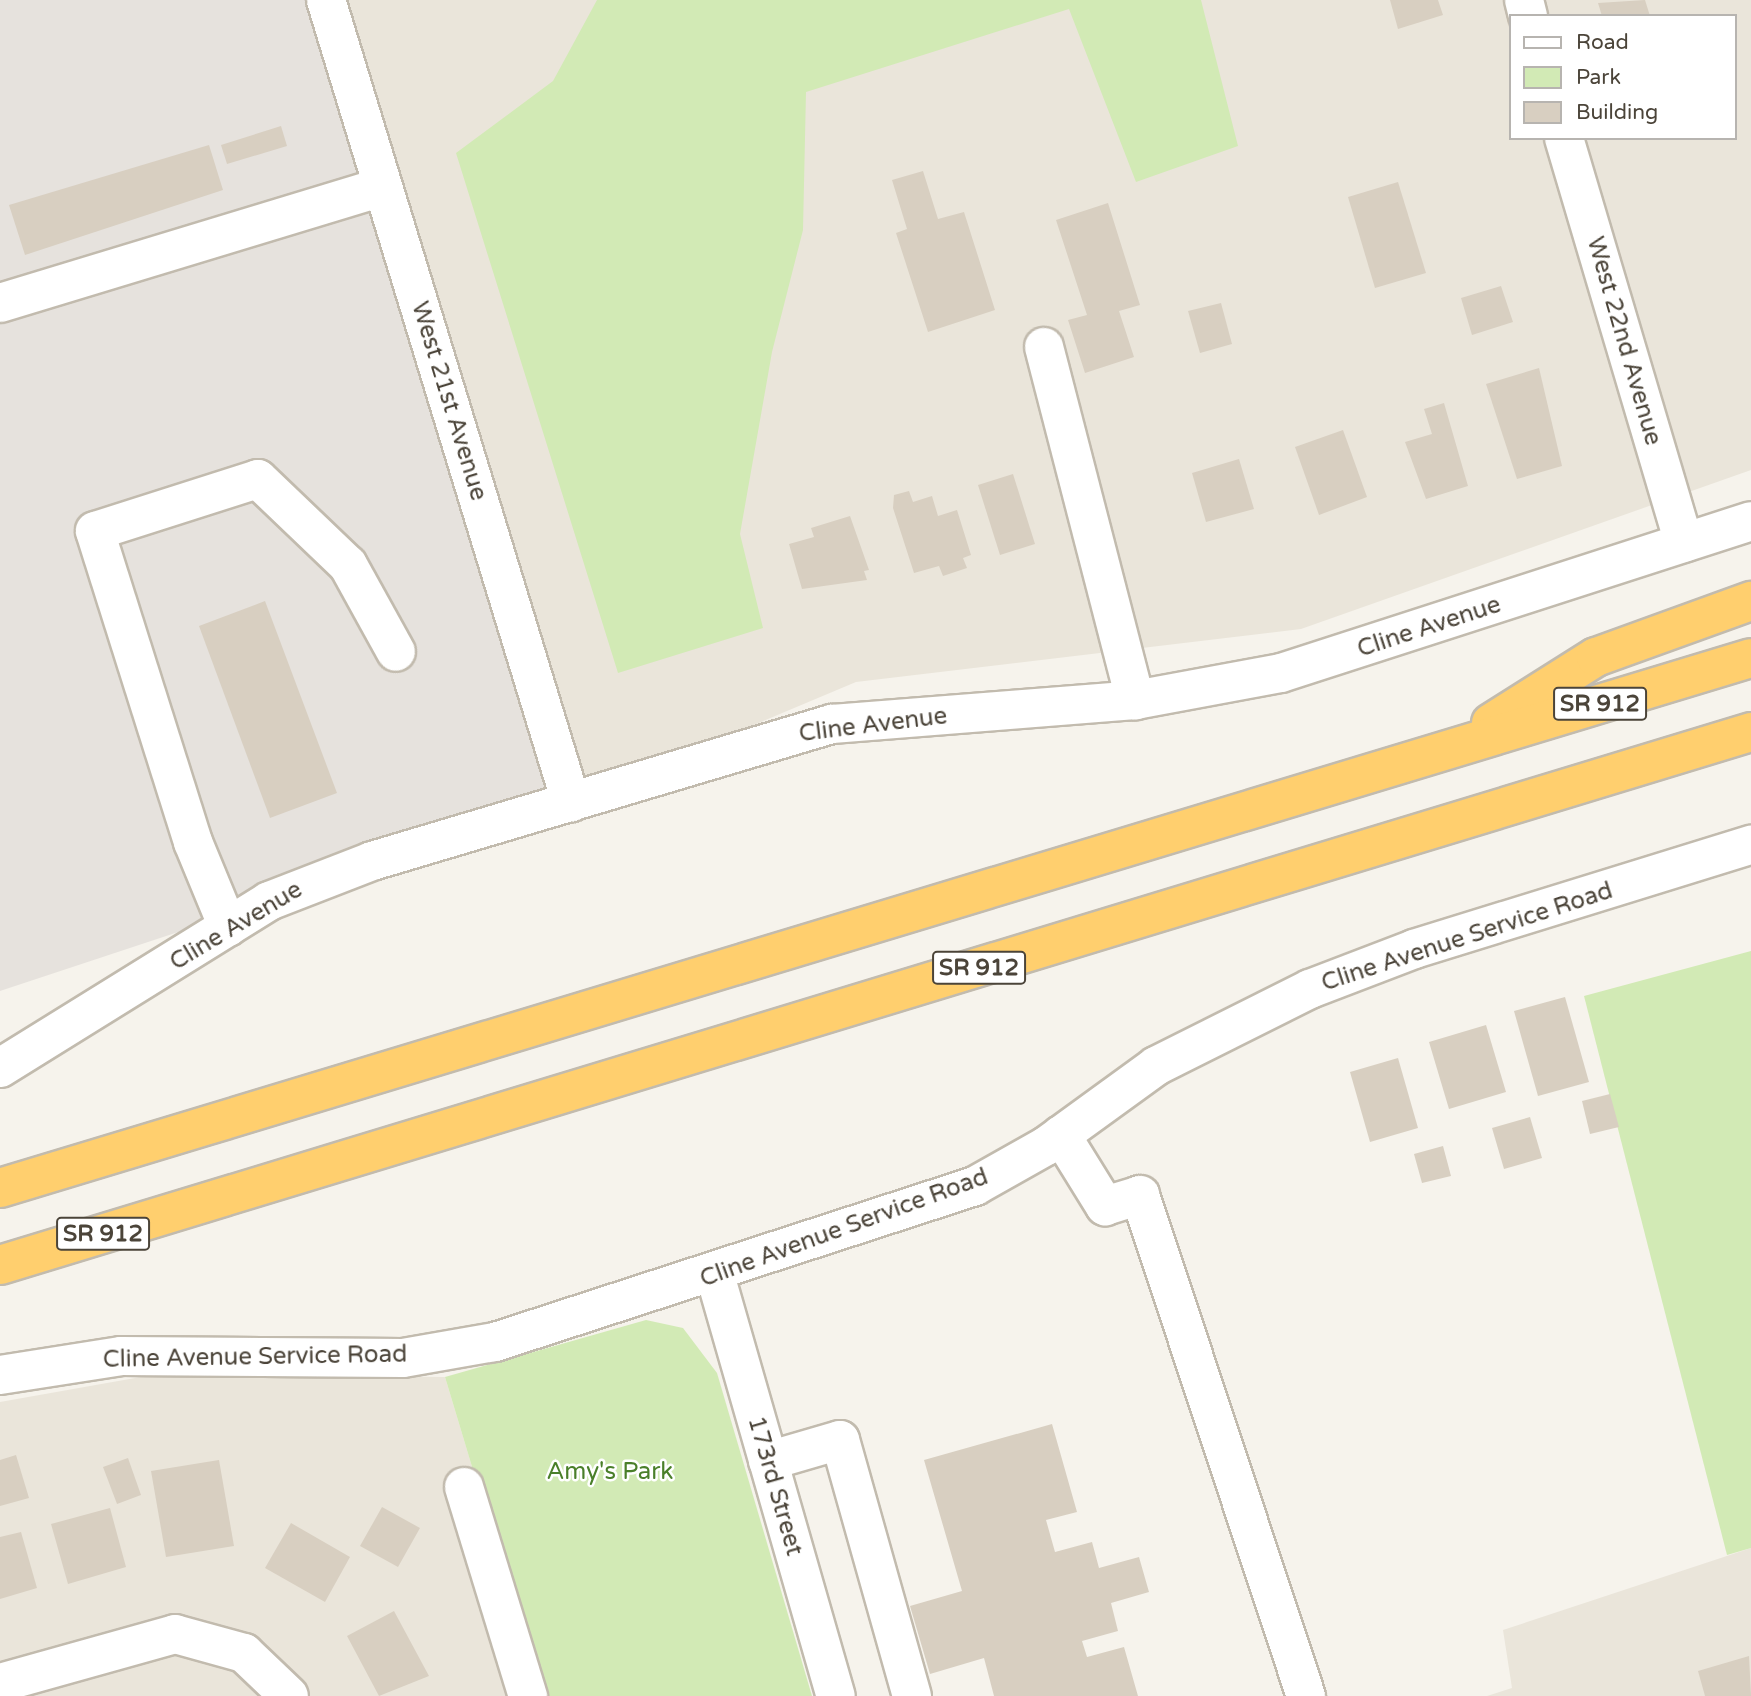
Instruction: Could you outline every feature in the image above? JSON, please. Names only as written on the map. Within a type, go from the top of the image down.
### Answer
[{"type":"highway","points":[[1448,750],[1596,657],[1751,601]]},
{"type":"highway","name":"SR 912","points":[[0,1188],[1751,658]]},
{"type":"highway","name":"SR 912","points":[[0,1265],[1751,732]]},
{"type":"street","name":"West 21st Avenue","points":[[326,0],[571,802]]},
{"type":"street","name":"West 22nd Avenue","points":[[1565,140],[1684,543]]},
{"type":"street","points":[[0,303],[383,187]]},
{"type":"street","points":[[1044,347],[1135,700]]},
{"type":"street","points":[[228,927],[193,842],[95,531],[258,479],[348,565],[396,652]]},
{"type":"street","name":"Cline Avenue","points":[[0,1068],[228,927],[318,879],[832,724],[1135,700],[1320,662],[1751,521]]},
{"type":"street","name":"Cline Avenue Service Road","points":[[0,1375],[121,1356],[403,1358],[495,1342],[715,1275],[975,1186],[1061,1135],[1156,1066],[1310,989],[1414,949],[1751,845]]},
{"type":"street","points":[[1061,1135],[1105,1206],[1140,1195],[1306,1696]]},
{"type":"street","name":"173rd Street","points":[[715,1275],[835,1696]]},
{"type":"street","points":[[768,1461],[840,1440],[912,1696]]},
{"type":"street","points":[[464,1487],[528,1696]]},
{"type":"street","points":[[0,1683],[175,1634],[244,1653],[289,1696]]},
{"type":"shaded area","points":[[0,0],[324,0],[571,802],[0,991]]},
{"type":"shaded area","points":[[324,0],[1751,0],[1751,470],[1301,629],[856,682],[571,802]]},
{"type":"shaded area","points":[[152,1375],[445,1377],[541,1696],[0,1696],[0,1402]]},
{"type":"shaded area","points":[[1751,1548],[1751,1696],[1487,1696],[1512,1688],[1503,1630]]},
{"type":"green space","points":[[597,0],[1201,0],[1238,146],[1136,182],[1069,9],[806,92],[803,230],[772,352],[740,534],[763,628],[618,673],[456,153],[553,81]]},
{"type":"green space","points":[[1751,951],[1751,1548],[1727,1555],[1584,996]]},
{"type":"green space","name":"Amy's Park","points":[[646,1320],[683,1328],[717,1373],[812,1696],[541,1696],[445,1377]]},
{"type":"building","points":[[1390,0],[1438,0],[1443,15],[1398,29]]},
{"type":"building","points":[[1645,0],[1649,14],[1601,14],[1598,3]]},
{"type":"building","points":[[281,126],[287,146],[227,164],[221,145]]},
{"type":"building","points":[[209,145],[223,190],[25,255],[9,205]]},
{"type":"building","points":[[923,171],[938,219],[964,212],[995,310],[928,332],[896,233],[907,229],[892,180]]},
{"type":"building","points":[[1398,182],[1426,273],[1375,288],[1348,197]]},
{"type":"building","points":[[1108,203],[1140,305],[1119,311],[1134,357],[1085,373],[1068,320],[1087,315],[1056,220]]},
{"type":"building","points":[[1501,286],[1513,322],[1472,335],[1461,298]]},
{"type":"building","points":[[1221,303],[1232,344],[1200,353],[1188,311]]},
{"type":"building","points":[[1539,368],[1562,466],[1517,479],[1486,384]]},
{"type":"building","points":[[1444,403],[1468,486],[1426,499],[1405,442],[1432,434],[1424,409]]},
{"type":"building","points":[[1343,430],[1367,497],[1319,515],[1295,447]]},
{"type":"building","points":[[1239,459],[1254,509],[1206,522],[1192,473]]},
{"type":"building","points":[[1013,474],[1035,544],[1000,555],[978,485]]},
{"type":"building","points":[[909,491],[913,502],[932,496],[938,516],[957,510],[971,555],[963,558],[967,568],[943,576],[939,566],[914,573],[893,508],[894,495]]},
{"type":"building","points":[[850,516],[869,570],[864,571],[867,580],[802,589],[789,544],[814,537],[811,528]]},
{"type":"building","points":[[265,601],[337,793],[270,818],[199,626]]},
{"type":"building","points":[[1565,997],[1589,1082],[1538,1096],[1514,1011]]},
{"type":"building","points":[[1486,1025],[1506,1092],[1449,1109],[1429,1042]]},
{"type":"building","points":[[1398,1058],[1418,1128],[1370,1142],[1350,1072]]},
{"type":"building","points":[[1610,1094],[1619,1127],[1590,1134],[1582,1101]]},
{"type":"building","points":[[1530,1117],[1542,1158],[1504,1169],[1492,1128]]},
{"type":"building","points":[[1443,1146],[1451,1176],[1422,1183],[1414,1154]]},
{"type":"building","points":[[1052,1424],[1077,1512],[1046,1520],[1055,1552],[1092,1542],[1099,1568],[1139,1557],[1149,1592],[1111,1603],[1118,1631],[1082,1641],[1087,1657],[1124,1647],[1138,1696],[994,1696],[984,1658],[930,1674],[910,1606],[962,1591],[924,1460]]},
{"type":"building","points":[[16,1455],[29,1498],[0,1506],[0,1460]]},
{"type":"building","points":[[128,1458],[141,1495],[117,1504],[103,1467]]},
{"type":"building","points":[[219,1460],[234,1546],[166,1557],[151,1471]]},
{"type":"building","points":[[382,1507],[420,1528],[398,1567],[360,1546]]},
{"type":"building","points":[[110,1508],[126,1567],[68,1584],[51,1524]]},
{"type":"building","points":[[291,1523],[350,1557],[325,1602],[265,1568]]},
{"type":"building","points":[[21,1532],[37,1588],[0,1599],[0,1537]]},
{"type":"building","points":[[394,1611],[429,1676],[379,1696],[347,1636]]},
{"type":"building","points":[[1749,1656],[1751,1696],[1705,1696],[1698,1671]]}]
